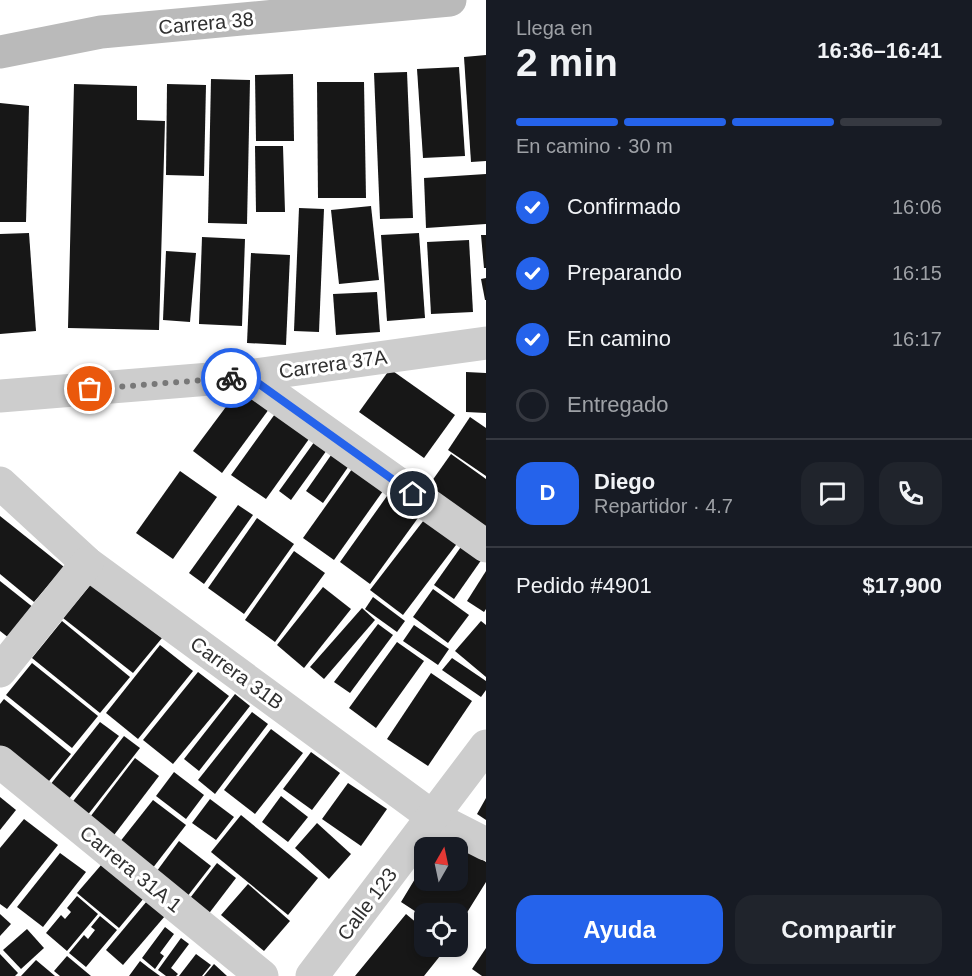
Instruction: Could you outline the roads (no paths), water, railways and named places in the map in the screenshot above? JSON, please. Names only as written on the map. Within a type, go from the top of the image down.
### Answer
[{"type":"main road","name":"Carrera 38","points":[[0,52],[101,32],[450,0]]},
{"type":"street","name":"Carrera 37A","points":[[0,396],[248,376],[486,343]]},
{"type":"street","points":[[248,376],[486,546]]},
{"type":"street","name":"Carrera 31B","points":[[0,483],[87,563],[433,818],[486,844]]},
{"type":"street","points":[[0,670],[87,563]]},
{"type":"street","name":"Calle 123","points":[[312,976],[486,746]]},
{"type":"street","name":"Carrera 31A 1","points":[[0,762],[262,976]]}]
